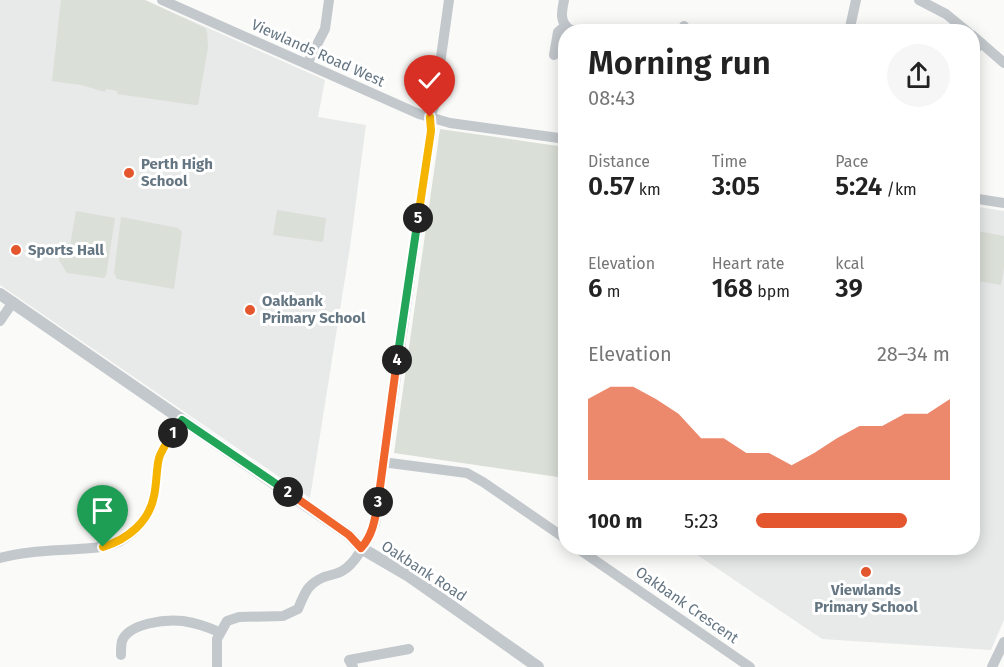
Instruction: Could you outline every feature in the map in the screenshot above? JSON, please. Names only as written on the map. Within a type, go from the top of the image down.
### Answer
[{"type":"street","name":"Viewlands Road West","points":[[162,0],[419,114],[450,123],[558,138]]},
{"type":"street","points":[[308,64],[325,29],[329,0]]},
{"type":"street","points":[[217,667],[217,639],[227,621],[239,617],[283,616],[298,609],[308,587],[342,571],[354,562],[375,524],[382,462],[431,131],[430,117],[434,107],[449,0]]},
{"type":"street","points":[[564,0],[562,13],[564,24]]},
{"type":"street","points":[[851,24],[856,0]]},
{"type":"street","points":[[919,0],[946,14],[958,24]]},
{"type":"street","points":[[554,55],[558,32]]},
{"type":"street","points":[[981,43],[1004,63]]},
{"type":"street","points":[[980,199],[1004,203]]},
{"type":"street","name":"Oakbank Road","points":[[0,294],[349,535],[361,548],[409,576],[538,667]]},
{"type":"street","points":[[0,321],[13,302]]},
{"type":"street","points":[[0,558],[35,552],[103,547],[127,537],[152,506],[158,461],[182,420]]},
{"type":"street","points":[[382,462],[467,473],[558,534]]},
{"type":"street","name":"Oakbank Crescent","points":[[587,555],[750,667]]},
{"type":"street","points":[[121,655],[123,638],[136,627],[148,624],[183,621],[219,632]]},
{"type":"street","points":[[992,667],[1004,642]]},
{"type":"street","points":[[353,667],[349,660],[409,648]]},
{"type":"shaded area","points":[[0,0],[145,0],[325,80],[318,117],[366,125],[350,247],[310,498],[0,285]]},
{"type":"shaded area","points":[[61,0],[145,0],[205,28],[208,47],[198,105],[117,94],[118,91],[106,89],[105,92],[81,85],[52,81]]},
{"type":"shaded area","points":[[440,129],[558,146],[558,477],[394,453]]},
{"type":"shaded area","points":[[980,207],[1004,211],[1004,620],[991,650],[822,639],[697,555],[980,555]]},
{"type":"shaded area","points":[[277,210],[326,218],[323,242],[273,235]]},
{"type":"shaded area","points":[[76,211],[115,218],[104,278],[67,273],[59,260],[59,257],[68,258]]},
{"type":"shaded area","points":[[121,217],[178,228],[182,232],[174,289],[117,279],[114,273]]},
{"type":"shaded area","points":[[980,232],[1004,236],[1004,268],[1001,285],[980,281]]},
{"type":"place","name":"Perth High School","points":[[129,173]]},
{"type":"place","name":"Sports Hall","points":[[16,250]]},
{"type":"place","name":"Oakbank Primary School","points":[[250,310]]},
{"type":"place","name":"Viewlands Primary School","points":[[866,572]]},
{"type":"route","points":[[103,547],[127,537],[147,515],[152,506],[158,461],[182,420],[349,535],[361,548],[367,542],[375,524],[382,462],[431,131],[430,117]]}]
